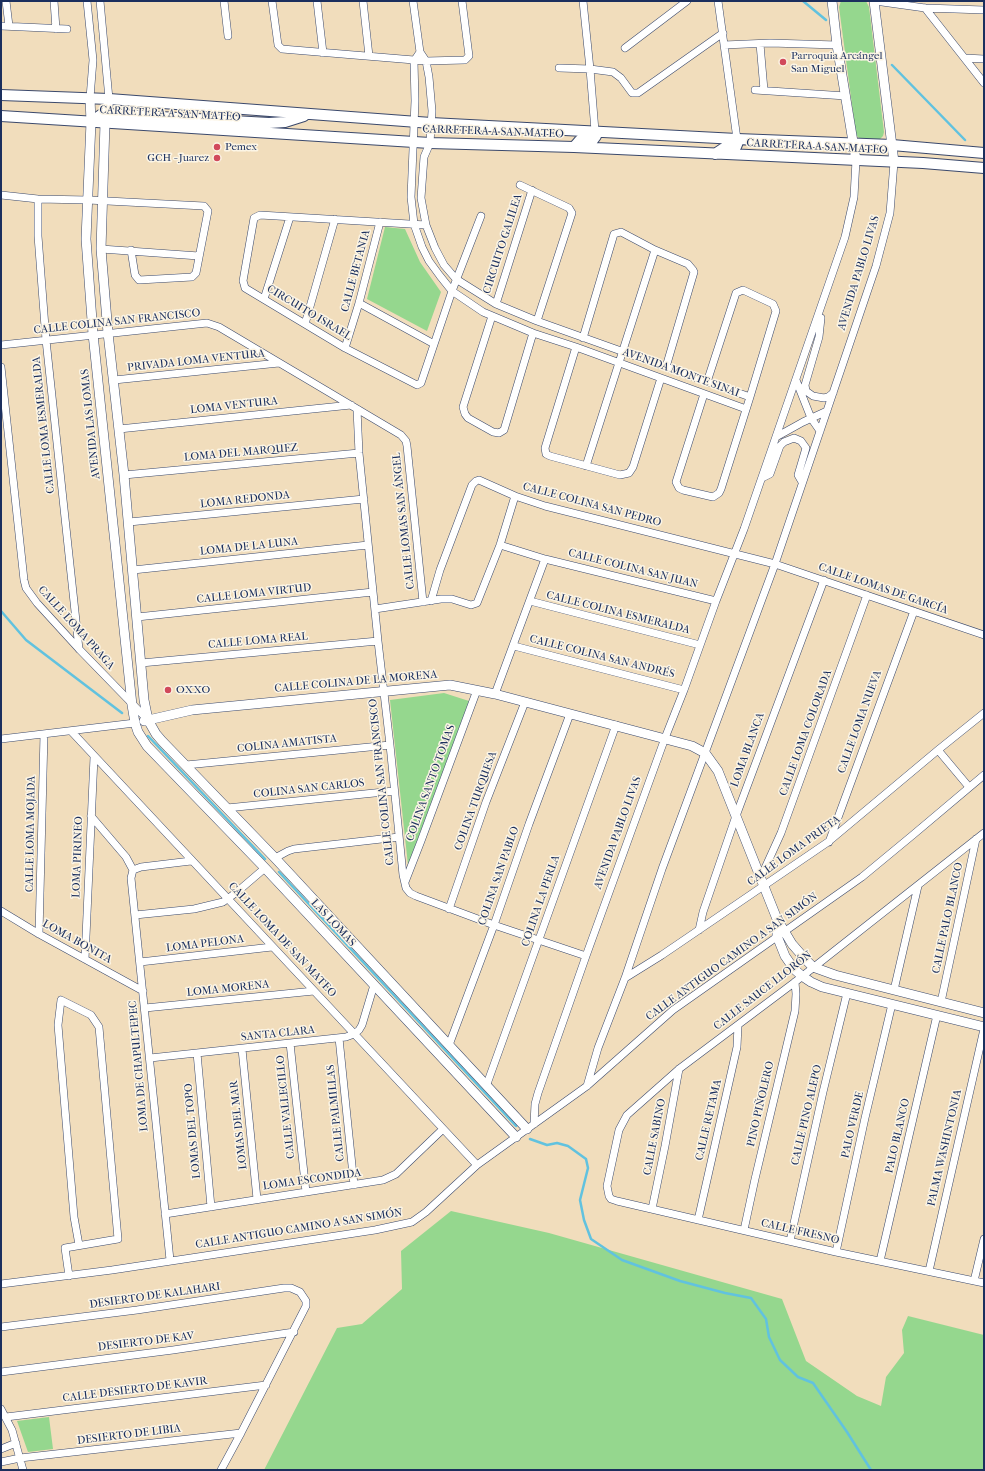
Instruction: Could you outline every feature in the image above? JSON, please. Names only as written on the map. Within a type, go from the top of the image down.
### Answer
[{"type":"main road","name":"CARRETERA A SAN MATEO","points":[[1,95],[109,99],[414,122],[737,139],[892,145],[984,153]]},
{"type":"main road","points":[[106,119],[269,123],[285,122],[310,114]]},
{"type":"main road","name":"CARRETERA A SAN MATEO","points":[[1,116],[91,122],[106,119],[197,127],[430,143],[574,147],[856,160],[984,168]]},
{"type":"main road","points":[[574,147],[580,140],[594,140],[596,136],[595,131]]},
{"type":"main road","points":[[715,154],[724,148],[736,146],[738,142],[737,139]]},
{"type":"street","points":[[6,1],[9,26]]},
{"type":"street","points":[[54,1],[56,29]]},
{"type":"street","points":[[87,1],[93,60],[90,98]]},
{"type":"street","points":[[100,1],[109,99],[106,119],[101,201],[101,249],[108,333],[129,522],[141,664],[148,720]]},
{"type":"street","points":[[224,1],[228,36]]},
{"type":"street","points":[[272,1],[278,44],[282,49],[414,61],[465,60],[470,56],[462,1]]},
{"type":"street","points":[[317,1],[323,53]]},
{"type":"street","points":[[363,1],[369,56]]},
{"type":"street","points":[[413,1],[420,52],[426,61]]},
{"type":"street","points":[[583,1],[595,131]]},
{"type":"street","points":[[626,48],[687,1]]},
{"type":"street","points":[[718,1],[737,139]]},
{"type":"street","points":[[762,478],[845,237],[854,197],[856,160],[837,45],[832,1]]},
{"type":"street","points":[[875,1],[925,8],[984,10]]},
{"type":"street","name":"AVENIDA PABLO LIVAS","points":[[775,564],[876,266],[890,213],[894,162],[875,1]]},
{"type":"street","points":[[925,8],[984,83]]},
{"type":"street","points":[[1,26],[67,29]]},
{"type":"street","points":[[558,68],[590,69],[613,72],[618,74],[632,93],[638,94],[723,32]]},
{"type":"street","points":[[760,44],[764,90]]},
{"type":"street","points":[[724,45],[837,45]]},
{"type":"street","points":[[414,61],[420,52]]},
{"type":"street","points":[[93,60],[106,58]]},
{"type":"street","points":[[965,58],[984,59]]},
{"type":"street","name":"AVENIDA MONTE SINAI","points":[[414,61],[414,141],[411,197],[414,224],[422,247],[429,261],[452,291],[470,305],[533,333],[576,347],[746,409],[750,397],[537,321],[496,304],[456,279],[444,265],[435,248],[426,225],[422,198],[424,157],[430,143],[432,110],[426,61]]},
{"type":"street","points":[[755,90],[846,96]]},
{"type":"street","name":"AVENIDA LAS LOMAS","points":[[90,98],[91,122],[86,239],[93,334],[135,723]]},
{"type":"street","name":"CIRCUITO GALILEA","points":[[520,185],[569,208],[572,213],[537,321]]},
{"type":"street","name":"CIRCUITO GALILEA","points":[[496,304],[532,190]]},
{"type":"street","points":[[1,195],[38,199],[204,206],[208,211],[196,273],[192,277],[139,280],[135,275],[131,250]]},
{"type":"street","name":"CALLE LOMA ESMERALDA","points":[[38,199],[38,236],[46,340],[79,649]]},
{"type":"street","name":"CIRCUITO ISRAEL","points":[[426,225],[260,215],[254,218],[243,281],[245,288],[345,348],[416,385],[421,382],[456,279],[481,216]]},
{"type":"street","points":[[264,299],[290,217]]},
{"type":"street","points":[[305,324],[335,219]]},
{"type":"street","name":"CALLE BETANIA","points":[[345,348],[359,303],[380,222]]},
{"type":"street","points":[[583,338],[614,234],[621,232],[655,250],[688,264],[692,267],[694,272],[666,367]]},
{"type":"street","points":[[101,249],[199,256]]},
{"type":"street","points":[[586,466],[655,250]]},
{"type":"street","points":[[707,382],[736,293],[743,290],[770,302],[776,308],[750,397]]},
{"type":"street","points":[[359,303],[434,344]]},
{"type":"street","points":[[822,305],[819,337],[805,385],[806,391],[813,396],[824,398],[833,393]]},
{"type":"street","points":[[492,316],[463,407],[468,418],[493,432],[499,433],[504,430],[533,333]]},
{"type":"street","name":"CALLE COLINA SAN FRANCISCO","points":[[1,345],[93,334],[207,324],[219,327],[404,438]]},
{"type":"street","points":[[576,347],[544,448],[550,456],[620,475],[632,471],[661,378]]},
{"type":"street","name":"PRIVADA LOMA VENTURA","points":[[114,380],[279,364]]},
{"type":"street","name":"CALLE LOMA PRAGA","points":[[1,368],[26,588],[37,603],[79,649],[148,720]]},
{"type":"street","points":[[796,380],[812,418],[820,431]]},
{"type":"street","points":[[704,394],[677,477],[677,485],[683,490],[709,497],[713,497],[719,493],[746,409]]},
{"type":"street","name":"CALLE COLINA SAN FRANCISCO","points":[[354,407],[404,883]]},
{"type":"street","name":"LOMA VENTURA","points":[[119,429],[354,407]]},
{"type":"street","points":[[776,437],[826,411]]},
{"type":"street","name":"CALLE LOMAS SAN ÁNGEL","points":[[375,609],[427,601],[407,446],[404,438]]},
{"type":"street","points":[[762,478],[770,474],[780,446],[784,442],[794,438],[801,441],[806,448],[798,475],[802,482]]},
{"type":"street","name":"LOMA DEL MARQUEZ","points":[[124,475],[359,453]]},
{"type":"street","name":"AVENIDA PABLO LIVAS","points":[[531,1127],[536,1099],[586,956],[665,738],[716,601],[736,553],[762,478]]},
{"type":"street","name":"CALLE COLINA SAN PEDRO","points":[[427,601],[474,483],[479,480],[515,496],[546,506],[775,564]]},
{"type":"street","points":[[427,601],[447,599],[471,605],[477,603],[500,544],[515,496]]},
{"type":"street","name":"LOMA REDONDA","points":[[129,522],[364,499]]},
{"type":"street","name":"CALLE COLINA SAN JUAN","points":[[500,544],[545,559],[716,601]]},
{"type":"street","name":"LOMA DE LA LUNA","points":[[132,570],[368,545]]},
{"type":"street","points":[[495,694],[545,559]]},
{"type":"street","points":[[587,1086],[598,1048],[625,978],[662,869],[775,564]]},
{"type":"street","name":"CALLE LOMAS DE GARCÍA","points":[[775,564],[984,635]]},
{"type":"street","name":"LOMA BLANCA","points":[[699,930],[703,912],[736,816],[824,580]]},
{"type":"street","name":"CALLE LOMA VIRTUD","points":[[137,617],[373,592]]},
{"type":"street","name":"CALLE LOMA COLORADA","points":[[761,877],[781,833],[867,595]]},
{"type":"street","name":"CALLE COLINA ESMERALDA","points":[[530,601],[700,645]]},
{"type":"street","name":"CALLE LOMA NUEVA","points":[[828,842],[914,611]]},
{"type":"street","name":"CALLE LOMA REAL","points":[[141,664],[378,641]]},
{"type":"street","name":"CALLE COLINA SAN ANDRÉS","points":[[514,646],[684,690]]},
{"type":"street","name":"CALLE COLINA DE LA MORENA","points":[[1,738],[135,723],[192,710],[450,685],[495,694],[665,738],[692,746],[705,754]]},
{"type":"street","name":"COLINA SANTO TOMAS","points":[[404,883],[422,841],[477,690]]},
{"type":"street","name":"COLINA TURQUESA","points":[[449,909],[486,802],[525,702]]},
{"type":"street","name":"CALLE LOMA PRIETA","points":[[625,978],[662,955],[828,842],[984,713]]},
{"type":"street","name":"COLINA SAN PABLO","points":[[449,1045],[570,714]]},
{"type":"street","name":"LAS LOMAS","points":[[148,720],[156,734],[275,858],[449,1045],[531,1127]]},
{"type":"street","name":"LAS LOMAS","points":[[135,723],[138,732],[147,746],[265,868],[516,1137]]},
{"type":"street","name":"COLINA LA PERLA","points":[[487,1084],[616,725]]},
{"type":"street","name":"CALLE LOMA DE SAN MATEO","points":[[71,731],[477,1165]]},
{"type":"street","name":"CALLE LOMA MOJADA","points":[[39,934],[44,734]]},
{"type":"street","name":"COLINA AMATISTA","points":[[186,765],[390,745]]},
{"type":"street","points":[[938,750],[969,787]]},
{"type":"street","points":[[705,754],[718,771],[777,919],[785,956],[794,969],[798,979],[984,1028]]},
{"type":"street","name":"LOMA PIRINEO","points":[[85,959],[94,757]]},
{"type":"street","name":"CALLE ANTIGUO CAMINO A SAN SIMÓN","points":[[1,1284],[112,1270],[412,1222],[426,1212],[477,1165],[587,1086],[673,1010],[862,877],[984,775]]},
{"type":"street","name":"COLINA SAN CARLOS","points":[[227,808],[394,791]]},
{"type":"street","points":[[91,816],[126,857],[133,870],[141,866],[191,861]]},
{"type":"street","name":"CALLE SAUCE LLORÓN","points":[[611,1199],[607,1186],[622,1122],[627,1115],[679,1069],[798,979],[984,833]]},
{"type":"street","points":[[275,858],[294,849],[399,837]]},
{"type":"street","name":"CALLE PALO BLANCO","points":[[941,1002],[976,839]]},
{"type":"street","points":[[135,915],[206,907],[223,902],[265,868]]},
{"type":"street","name":"LOMA DE CHAPULTEPEC","points":[[133,870],[131,878],[170,1260]]},
{"type":"street","points":[[404,883],[410,893],[416,896],[494,925],[586,956]]},
{"type":"street","points":[[894,990],[918,886]]},
{"type":"street","name":"LOMA BONITA","points":[[1,911],[39,934],[143,991]]},
{"type":"street","points":[[781,934],[813,967],[835,975],[984,1013]]},
{"type":"street","name":"LOMA PELONA","points":[[140,962],[272,947]]},
{"type":"street","name":"PINO PIÑOLERO","points":[[744,1230],[795,1011],[798,979]]},
{"type":"street","points":[[354,1034],[362,1025],[374,985]]},
{"type":"street","name":"LOMA MORENA","points":[[145,1008],[314,991]]},
{"type":"street","name":"CALLE PINO ALEPO","points":[[790,1241],[821,1100],[847,993]]},
{"type":"street","points":[[69,1276],[65,1248],[118,1239],[99,1027],[91,1014],[61,1000],[58,1025],[74,1217],[79,1245]]},
{"type":"street","name":"PALO VERDE","points":[[836,1252],[865,1118],[892,1004]]},
{"type":"street","name":"PALO BLANCO","points":[[880,1261],[937,1015]]},
{"type":"street","name":"CALLE RETAMA","points":[[698,1220],[737,1047],[738,1025]]},
{"type":"street","name":"PALMA WASHINTONIA","points":[[929,1271],[984,1028]]},
{"type":"street","name":"SANTA CLARA","points":[[150,1058],[339,1038],[354,1034]]},
{"type":"street","name":"CALLE PALMILLAS","points":[[339,1038],[354,1185]]},
{"type":"street","name":"CALLE VALLECILLO","points":[[290,1043],[306,1192]]},
{"type":"street","name":"LOMAS DEL MAR","points":[[242,1049],[258,1199]]},
{"type":"street","name":"LOMAS DEL TOPO","points":[[198,1053],[211,1207]]},
{"type":"street","name":"CALLE SABINO","points":[[652,1209],[679,1069]]},
{"type":"street","name":"LOMA ESCONDIDA","points":[[165,1214],[383,1180],[396,1174],[444,1129]]},
{"type":"street","name":"CALLE FRESNO","points":[[611,1199],[836,1252],[984,1283]]},
{"type":"street","points":[[974,1281],[984,1239]]},
{"type":"street","name":"DESIERTO DE KALAHARI","points":[[1,1327],[137,1310],[284,1288],[297,1290],[306,1300],[306,1306],[294,1332]]},
{"type":"street","points":[[221,1470],[294,1332]]},
{"type":"street","name":"DESIERTO DE KAV","points":[[1,1372],[174,1350],[294,1332]]},
{"type":"street","name":"CALLE DESIERTO DE KAVIR","points":[[6,1417],[266,1385]]},
{"type":"street","points":[[1,1408],[16,1443],[23,1470]]},
{"type":"street","name":"DESIERTO DE LIBIA","points":[[1,1462],[20,1458],[241,1433]]},
{"type":"street","points":[[1,1449],[16,1443]]},
{"type":"green space","points":[[841,1],[866,1],[869,7],[884,132],[883,136],[877,142],[862,141],[856,135],[839,7]]},
{"type":"green space","points":[[385,227],[405,229],[420,262],[441,292],[427,331],[367,299]]},
{"type":"green space","points":[[444,693],[469,701],[408,865],[390,700]]},
{"type":"green space","points":[[451,1211],[549,1233],[782,1299],[806,1361],[857,1396],[881,1406],[886,1377],[904,1353],[902,1330],[908,1316],[984,1335],[984,1470],[264,1470],[337,1328],[362,1324],[402,1289],[401,1251]]},
{"type":"green space","points":[[49,1417],[53,1449],[28,1452],[17,1421]]},
{"type":"waterway","points":[[803,1],[826,20]]},
{"type":"waterway","points":[[892,65],[965,140]]},
{"type":"waterway","points":[[1,611],[26,640],[122,713]]},
{"type":"waterway","points":[[148,736],[265,859]]},
{"type":"waterway","points":[[279,872],[516,1126]]},
{"type":"waterway","points":[[530,1139],[547,1145],[557,1143],[568,1146],[586,1159],[588,1168],[580,1200],[584,1220],[591,1239],[622,1260],[680,1281],[751,1298],[766,1319],[769,1337],[780,1360],[798,1377],[813,1383],[871,1470]]},
{"type":"place","name":"Parroquia Arcángel San Miguel","points":[[783,62]]},
{"type":"place","name":"Pemex","points":[[217,147]]},
{"type":"place","name":"GCH - Juarez","points":[[217,158]]},
{"type":"place","name":"OXXO","points":[[168,690]]}]
